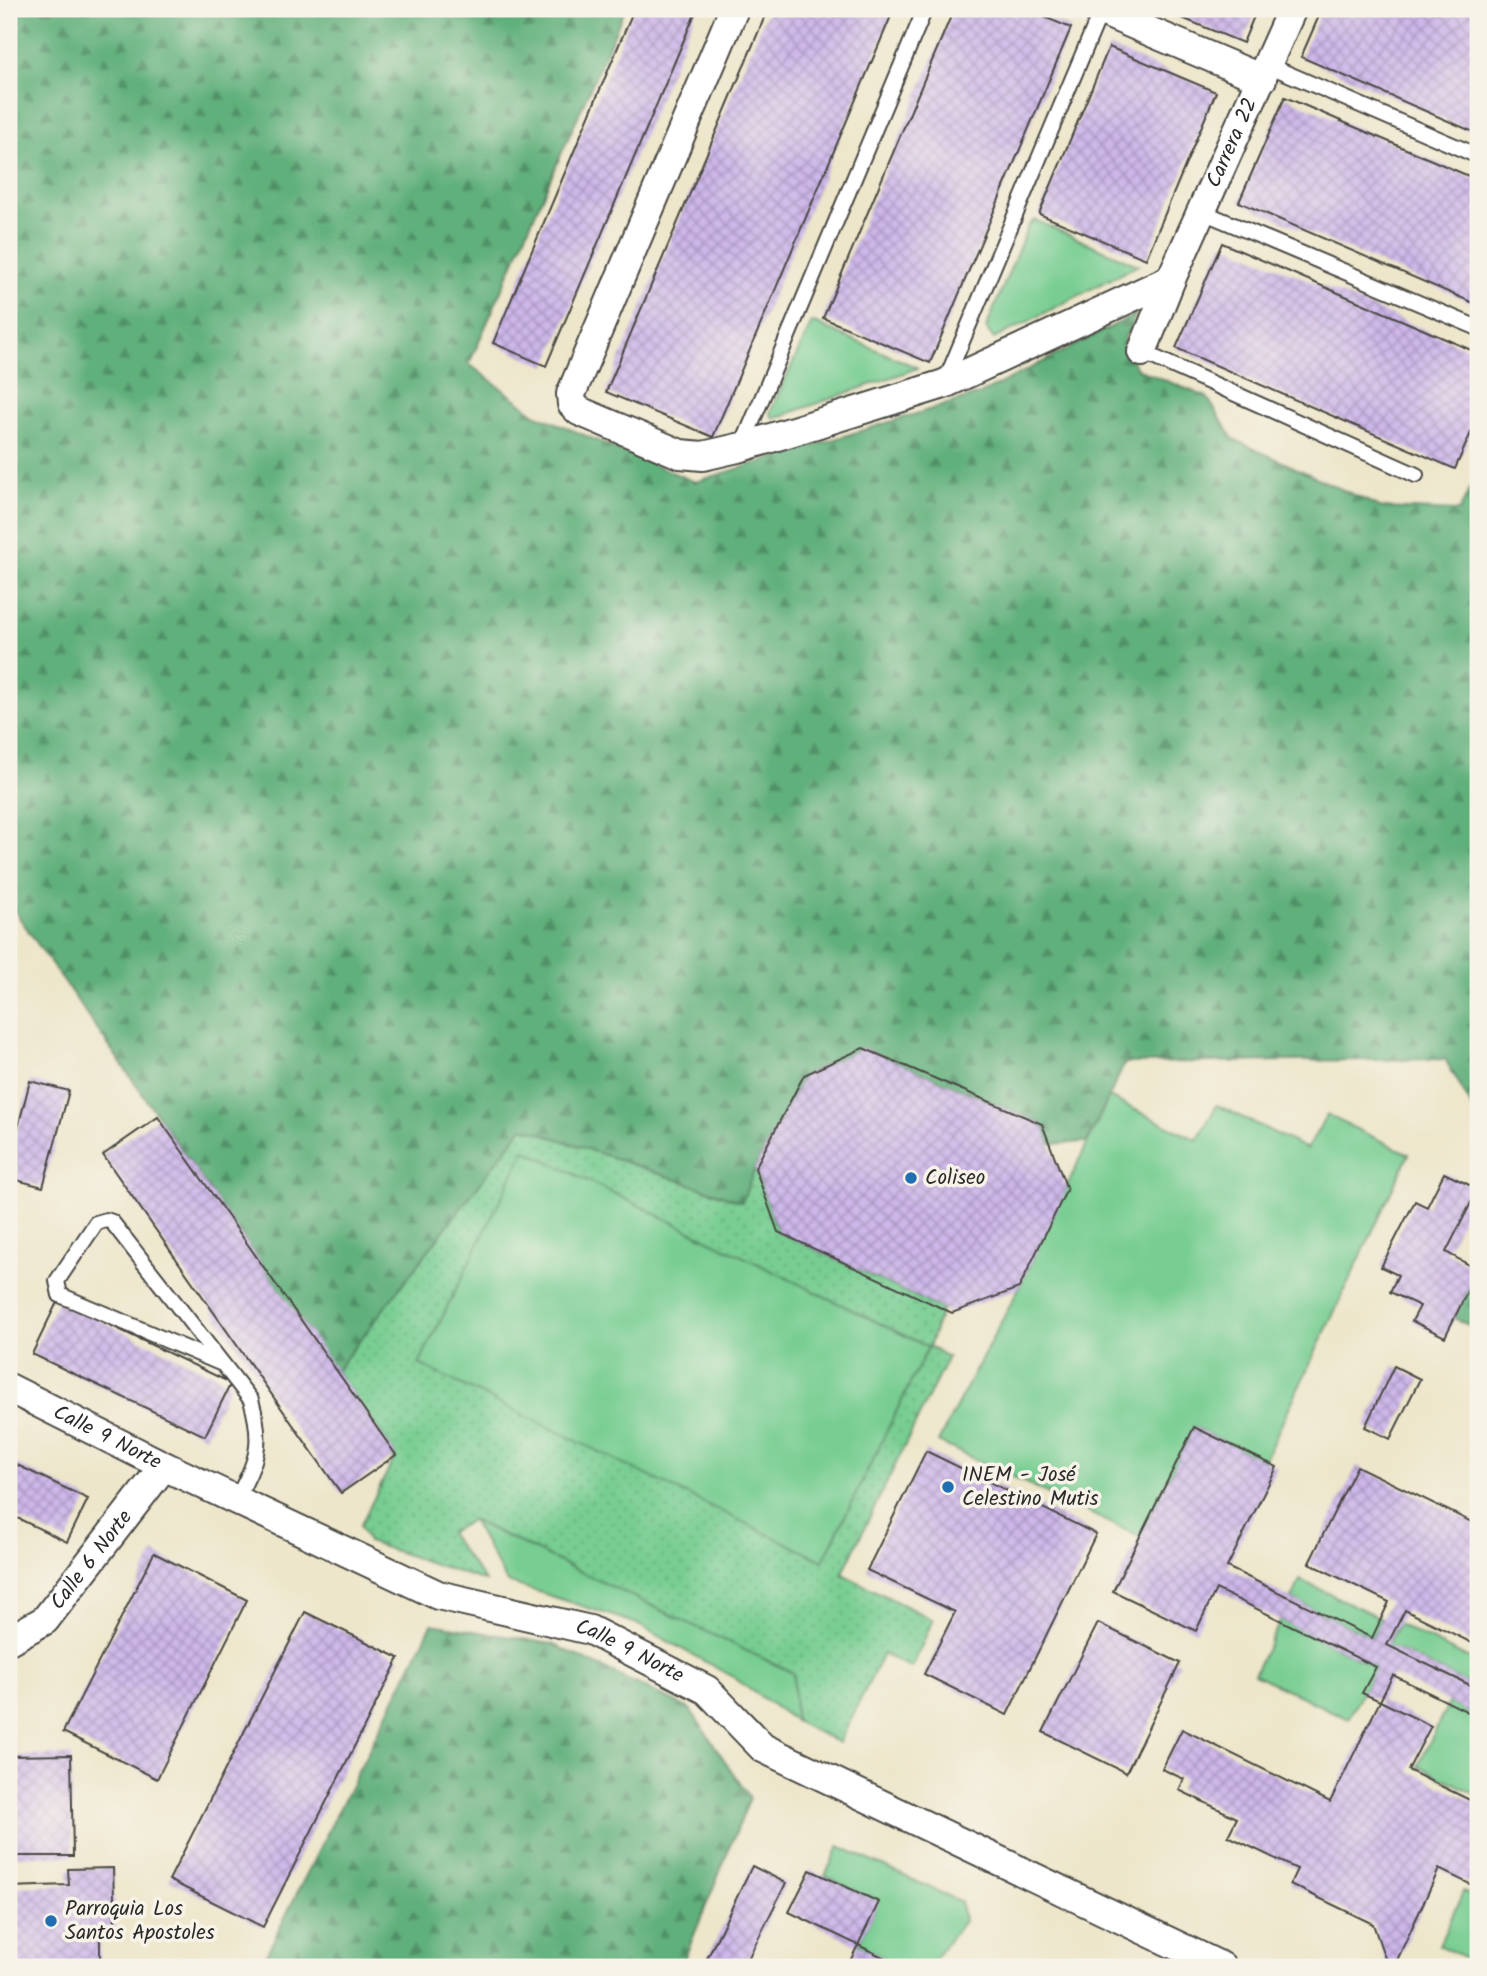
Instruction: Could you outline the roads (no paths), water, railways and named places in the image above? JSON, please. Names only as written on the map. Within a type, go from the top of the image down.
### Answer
[{"type":"street","points":[[734,9],[571,394],[572,404],[579,411],[680,454],[703,456],[742,447],[944,384],[1171,279]]},
{"type":"street","name":"Carrera 22","points":[[1142,352],[1171,279],[1292,9]]},
{"type":"street","points":[[1099,10],[1265,72]]},
{"type":"street","name":"Calle 9 Norte","points":[[9,1388],[164,1466],[438,1595],[590,1630],[707,1690],[763,1748],[1222,1967]]},
{"type":"street","name":"Calle 6 Norte","points":[[9,1640],[45,1620],[164,1466]]},
{"type":"lane","points":[[742,447],[925,9]]},
{"type":"lane","points":[[944,384],[1099,10]]},
{"type":"lane","points":[[1265,72],[1478,156]]},
{"type":"lane","points":[[1203,212],[1478,328]]},
{"type":"lane","points":[[1142,352],[1416,475]]},
{"type":"lane","points":[[220,1363],[60,1295],[57,1281],[96,1223],[106,1220],[112,1222],[251,1400],[258,1426],[256,1461],[236,1500]]},
{"type":"place","name":"Coliseo","points":[[911,1178]]},
{"type":"place","name":"INEM - José Celestino Mutis","points":[[948,1487]]},
{"type":"place","name":"Parroquia Los Santos Apostoles","points":[[51,1921]]}]
